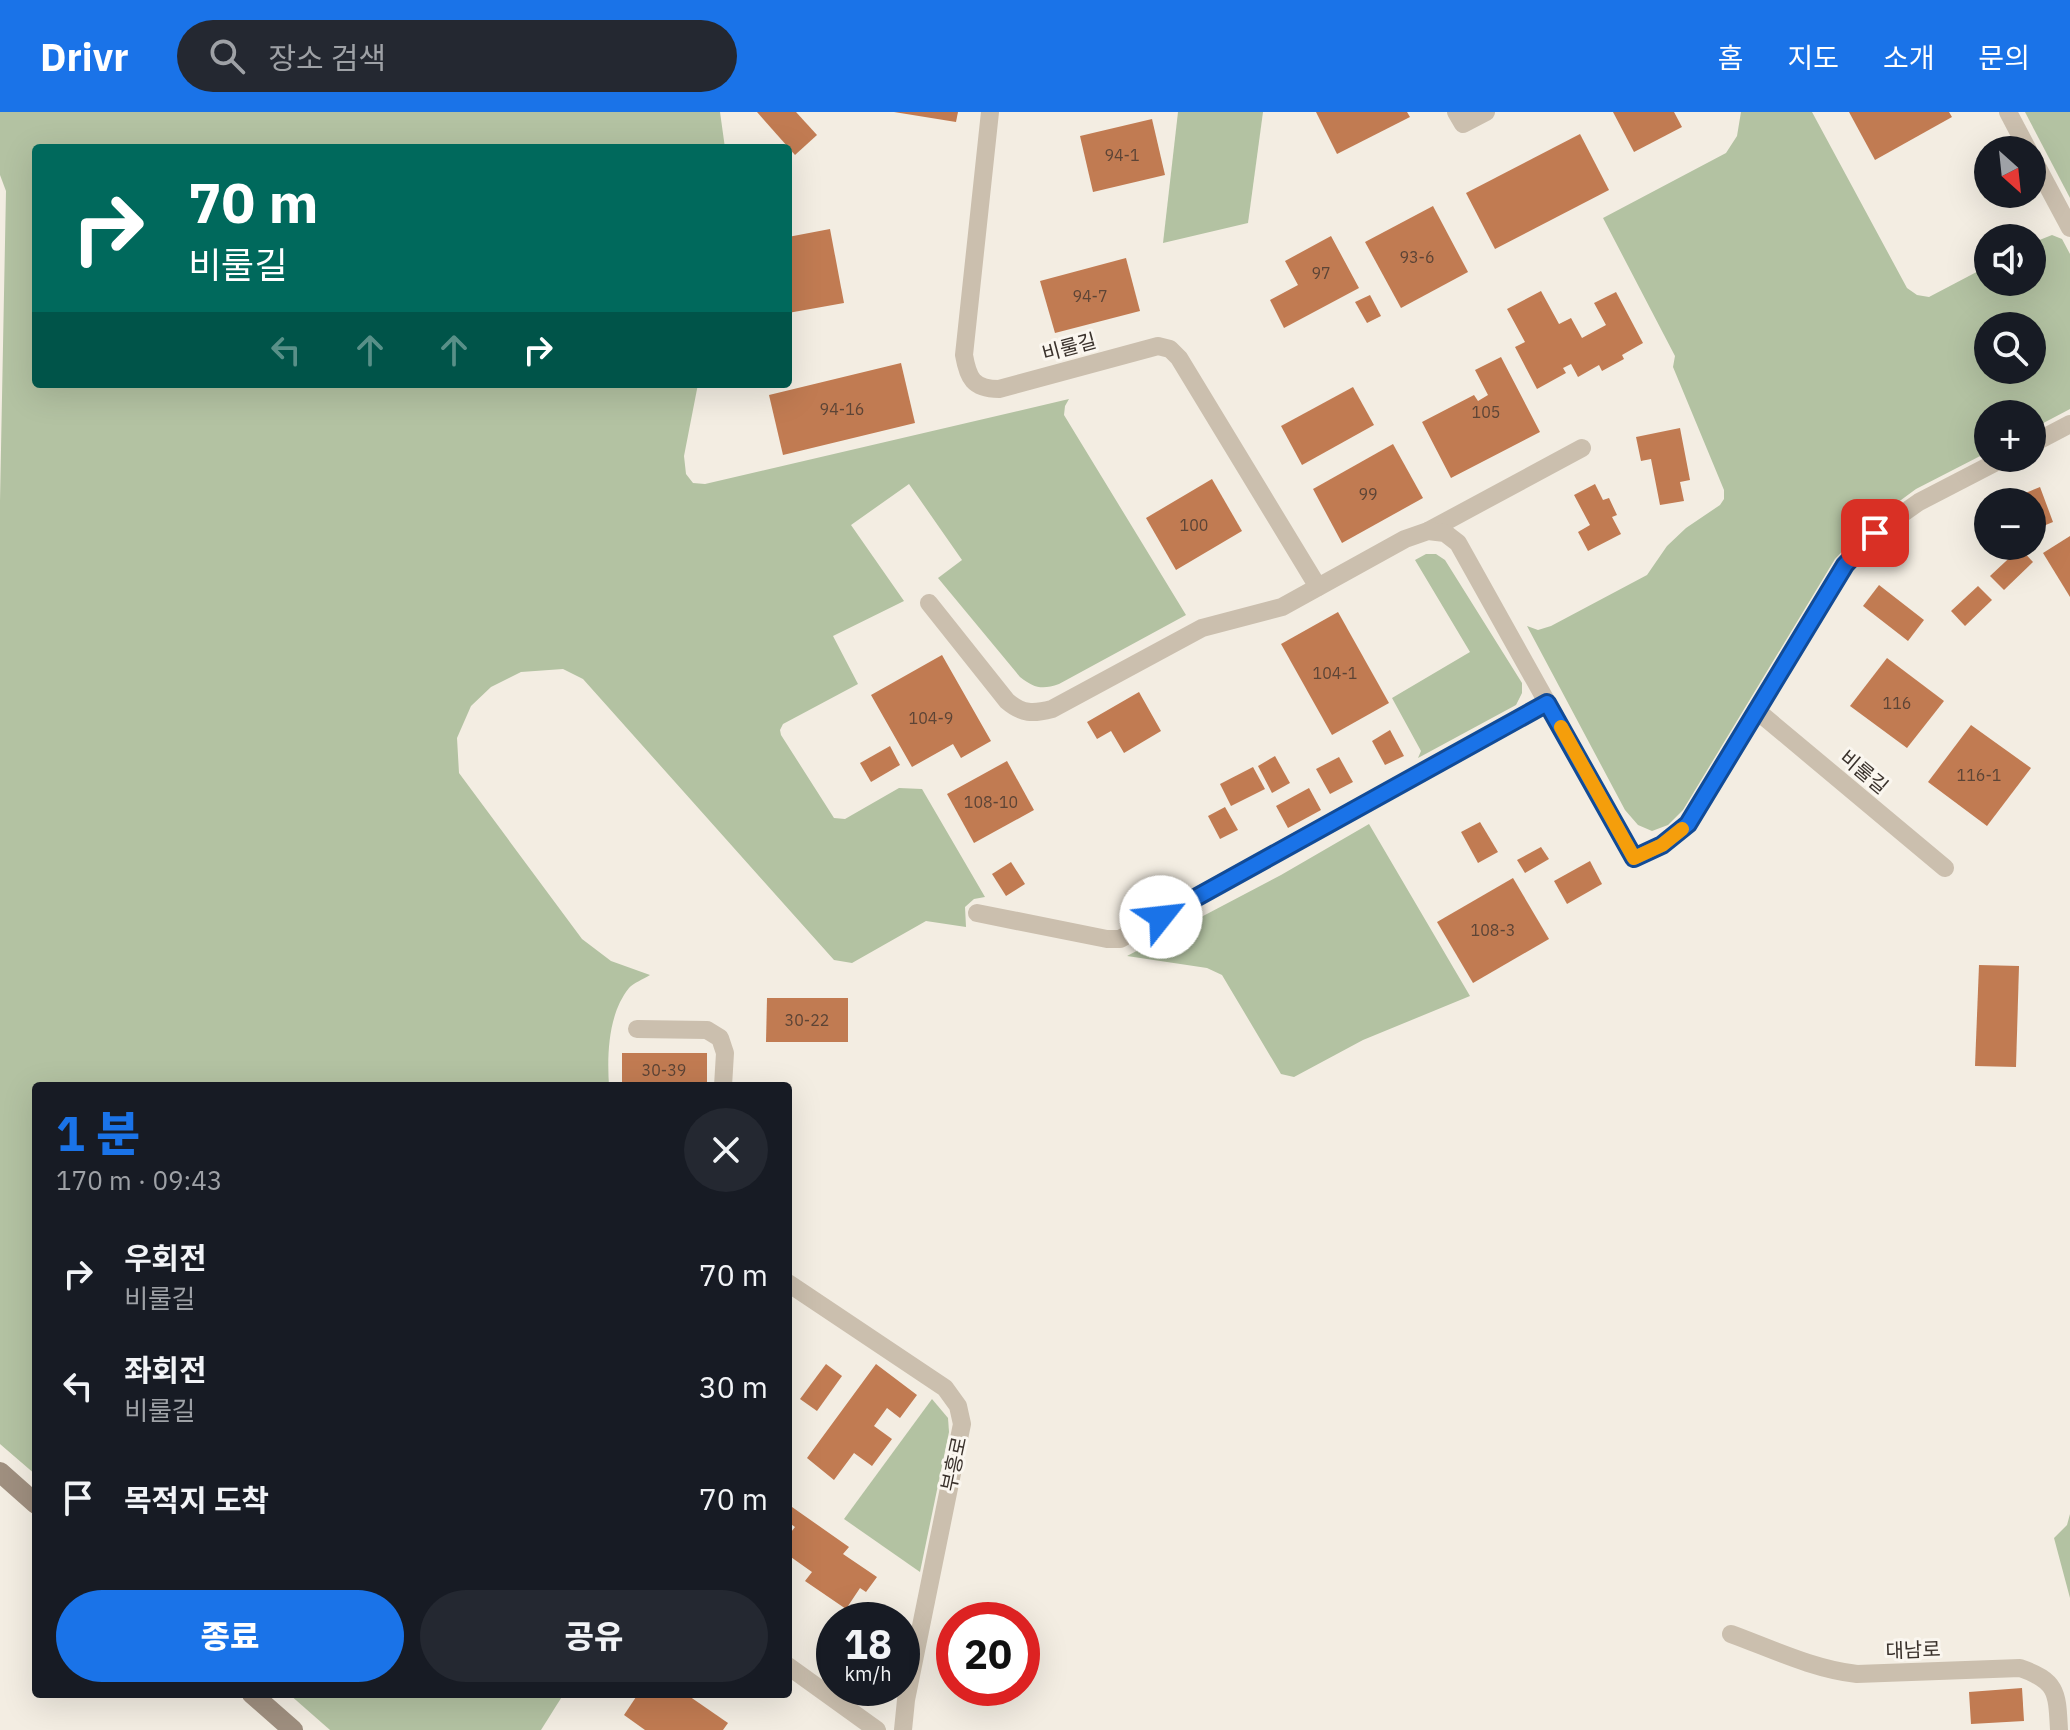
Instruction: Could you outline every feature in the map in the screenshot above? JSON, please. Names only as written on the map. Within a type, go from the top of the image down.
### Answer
[{"type":"street","points":[[0,1472],[32,1500]]},
{"type":"street","points":[[257,1698],[293,1730]]},
{"type":"lane","name":"비룰길","points":[[990,112],[964,355],[974,382],[985,389],[999,389],[1158,346],[1170,349],[1179,358],[1318,587]]},
{"type":"lane","points":[[1456,112],[1463,124],[1486,112]]},
{"type":"lane","points":[[2008,112],[2021,136]]},
{"type":"lane","points":[[2046,183],[2070,228]]},
{"type":"lane","points":[[2046,437],[2070,424]]},
{"type":"lane","points":[[929,603],[1007,701],[1019,712],[1036,713],[1052,709],[1202,628],[1282,607],[1405,539],[1428,531],[1582,448]]},
{"type":"lane","points":[[1428,531],[1445,533],[1458,543],[1634,858],[1662,845],[1688,824],[1845,565],[1875,533],[1919,502],[1977,472]]},
{"type":"lane","points":[[977,913],[1120,939],[1547,703]]},
{"type":"lane","name":"비룰길","points":[[1756,710],[1945,868]]},
{"type":"lane","points":[[637,1029],[707,1030],[720,1038],[725,1053],[723,1082]]},
{"type":"lane","name":"부흥로","points":[[792,1286],[945,1388],[958,1406],[962,1424],[906,1700],[903,1730]]},
{"type":"lane","name":"대남로","points":[[1731,1634],[1822,1668],[1857,1674],[2020,1668],[2042,1675],[2056,1691],[2059,1730]]},
{"type":"lane","points":[[792,1669],[877,1730]]},
{"type":"green space","points":[[0,112],[720,112],[724,144],[32,144],[32,388],[697,388],[684,456],[686,474],[693,483],[705,484],[1069,399],[1064,415],[1186,615],[1059,684],[1038,687],[1020,677],[938,578],[962,560],[909,484],[851,525],[904,601],[833,636],[858,684],[783,724],[781,735],[834,818],[845,819],[899,788],[922,789],[985,897],[974,899],[965,907],[966,927],[926,921],[852,963],[834,960],[583,679],[563,669],[521,672],[491,687],[471,706],[457,738],[459,773],[582,939],[611,961],[650,975],[629,988],[617,1010],[609,1048],[609,1082],[32,1082],[32,1472],[0,1444],[0,501],[6,191],[0,175]]},
{"type":"green space","points":[[1178,112],[1263,112],[1248,223],[1163,243]]},
{"type":"green space","points":[[1741,112],[1812,112],[1907,288],[1917,295],[1929,297],[1974,273],[1974,296],[2046,296],[2046,237],[2052,235],[2062,239],[2070,254],[2070,409],[2046,422],[2046,400],[1974,400],[1974,459],[1916,489],[1867,525],[1835,559],[1683,810],[1668,825],[1652,831],[1638,825],[1625,810],[1527,626],[1538,630],[1551,626],[1647,575],[1667,546],[1724,499],[1724,490],[1673,367],[1675,356],[1603,218],[1726,153],[1737,136]]},
{"type":"green space","points":[[2025,112],[2070,112],[2070,198],[2046,152],[2046,136],[2038,136]]},
{"type":"green space","points":[[1426,554],[1436,554],[1445,560],[1522,683],[1522,693],[1516,705],[1418,758],[1421,751],[1392,698],[1470,652],[1415,560]]},
{"type":"green space","points":[[1369,824],[1470,996],[1363,1040],[1294,1077],[1281,1074],[1222,975],[1207,968],[1127,956],[1281,875]]},
{"type":"green space","points":[[932,1399],[948,1418],[949,1432],[920,1572],[844,1519]]},
{"type":"green space","points":[[2070,1514],[2070,1598],[2054,1538],[2067,1525]]},
{"type":"green space","points":[[294,1698],[561,1698],[541,1730],[330,1730]]},
{"type":"building","points":[[757,112],[796,112],[817,135],[795,155],[792,144],[785,144]]},
{"type":"building","points":[[894,112],[958,112],[956,122]]},
{"type":"building","points":[[1316,112],[1407,112],[1410,117],[1337,154]]},
{"type":"building","points":[[1613,112],[1674,112],[1682,127],[1634,152]]},
{"type":"building","points":[[1849,112],[1949,112],[1952,117],[1875,160]]},
{"type":"building","points":[[1152,119],[1165,175],[1093,192],[1080,136]]},
{"type":"building","points":[[1580,134],[1609,190],[1495,249],[1466,193]]},
{"type":"building","points":[[1433,206],[1468,272],[1401,308],[1365,242]]},
{"type":"building","points":[[830,229],[844,303],[792,312],[792,236]]},
{"type":"building","points":[[1331,236],[1359,288],[1284,328],[1270,300],[1298,285],[1285,261]]},
{"type":"building","points":[[1126,258],[1140,311],[1055,333],[1040,281]]},
{"type":"building","points":[[1541,291],[1559,324],[1571,318],[1582,338],[1606,325],[1594,303],[1616,292],[1643,343],[1622,355],[1624,359],[1602,371],[1599,365],[1578,377],[1571,364],[1563,368],[1566,373],[1537,389],[1515,347],[1525,342],[1507,309]]},
{"type":"building","points":[[1370,295],[1381,316],[1367,323],[1355,302]]},
{"type":"building","points":[[1501,357],[1540,432],[1451,478],[1422,422],[1474,395],[1478,401],[1488,395],[1475,370]]},
{"type":"building","points":[[901,363],[915,423],[783,455],[769,395]]},
{"type":"building","points":[[1353,387],[1374,425],[1302,465],[1281,426]]},
{"type":"building","points":[[1680,428],[1690,480],[1680,482],[1684,501],[1660,505],[1651,459],[1641,461],[1636,437]]},
{"type":"building","points":[[1393,444],[1423,498],[1342,543],[1313,489]]},
{"type":"building","points":[[1212,479],[1242,531],[1176,570],[1146,518]]},
{"type":"building","points":[[1595,484],[1603,500],[1609,498],[1617,515],[1612,517],[1621,534],[1588,551],[1578,532],[1590,525],[1574,495]]},
{"type":"building","points":[[2046,503],[2053,522],[2046,525]]},
{"type":"building","points":[[2070,536],[2070,597],[2046,558],[2046,551]]},
{"type":"building","points":[[2007,560],[2033,562],[2004,590],[1990,576]]},
{"type":"building","points":[[1879,585],[1924,620],[1908,641],[1863,606]]},
{"type":"building","points":[[1978,586],[1992,600],[1965,626],[1951,611]]},
{"type":"building","points":[[1338,612],[1389,703],[1332,735],[1281,644]]},
{"type":"building","points":[[942,655],[991,741],[961,758],[953,744],[912,767],[871,695]]},
{"type":"building","points":[[1887,658],[1944,701],[1907,748],[1850,706]]},
{"type":"building","points":[[1139,692],[1161,731],[1124,753],[1111,731],[1097,739],[1087,722]]},
{"type":"building","points":[[1971,725],[2031,768],[1987,826],[1928,782]]},
{"type":"building","points":[[1390,730],[1404,756],[1385,765],[1372,741]]},
{"type":"building","points":[[890,746],[900,765],[871,782],[860,763]]},
{"type":"building","points":[[1275,756],[1290,783],[1272,793],[1258,766]]},
{"type":"building","points":[[1339,757],[1353,782],[1330,794],[1316,769]]},
{"type":"building","points":[[1007,761],[1034,810],[974,843],[947,794]]},
{"type":"building","points":[[1253,767],[1265,789],[1231,806],[1220,784]]},
{"type":"building","points":[[1309,788],[1321,810],[1288,828],[1276,806]]},
{"type":"building","points":[[1225,807],[1238,830],[1220,839],[1208,816]]},
{"type":"building","points":[[1480,822],[1498,852],[1478,863],[1461,832]]},
{"type":"building","points":[[1541,847],[1549,859],[1525,873],[1517,860]]},
{"type":"building","points":[[1590,861],[1602,884],[1567,904],[1554,881]]},
{"type":"building","points":[[1011,862],[1025,884],[1006,896],[992,874]]},
{"type":"building","points":[[1513,878],[1549,939],[1473,983],[1437,922]]},
{"type":"building","points":[[1979,965],[2019,966],[2016,1067],[1975,1066]]},
{"type":"building","points":[[767,998],[848,998],[848,1042],[766,1042]]},
{"type":"building","points":[[622,1053],[707,1053],[707,1082],[622,1082]]},
{"type":"building","points":[[826,1364],[842,1376],[817,1411],[800,1399]]},
{"type":"building","points":[[876,1364],[917,1395],[900,1418],[887,1408],[874,1426],[892,1439],[872,1466],[854,1453],[834,1480],[807,1458]]},
{"type":"building","points":[[792,1507],[849,1547],[843,1554],[877,1577],[866,1592],[860,1588],[851,1602],[836,1602],[805,1581],[812,1572],[792,1558],[792,1531],[795,1527],[792,1525]]},
{"type":"building","points":[[2022,1688],[2024,1721],[1971,1724],[1969,1692]]},
{"type":"building","points":[[635,1698],[692,1698],[728,1723],[723,1730],[645,1730],[624,1715]]},
{"type":"slow traffic","points":[[1561,727],[1634,858],[1662,845],[1682,829]]},
{"type":"route","points":[[1161,917],[1547,703],[1634,858],[1662,845],[1688,824],[1845,565],[1875,533]]}]
